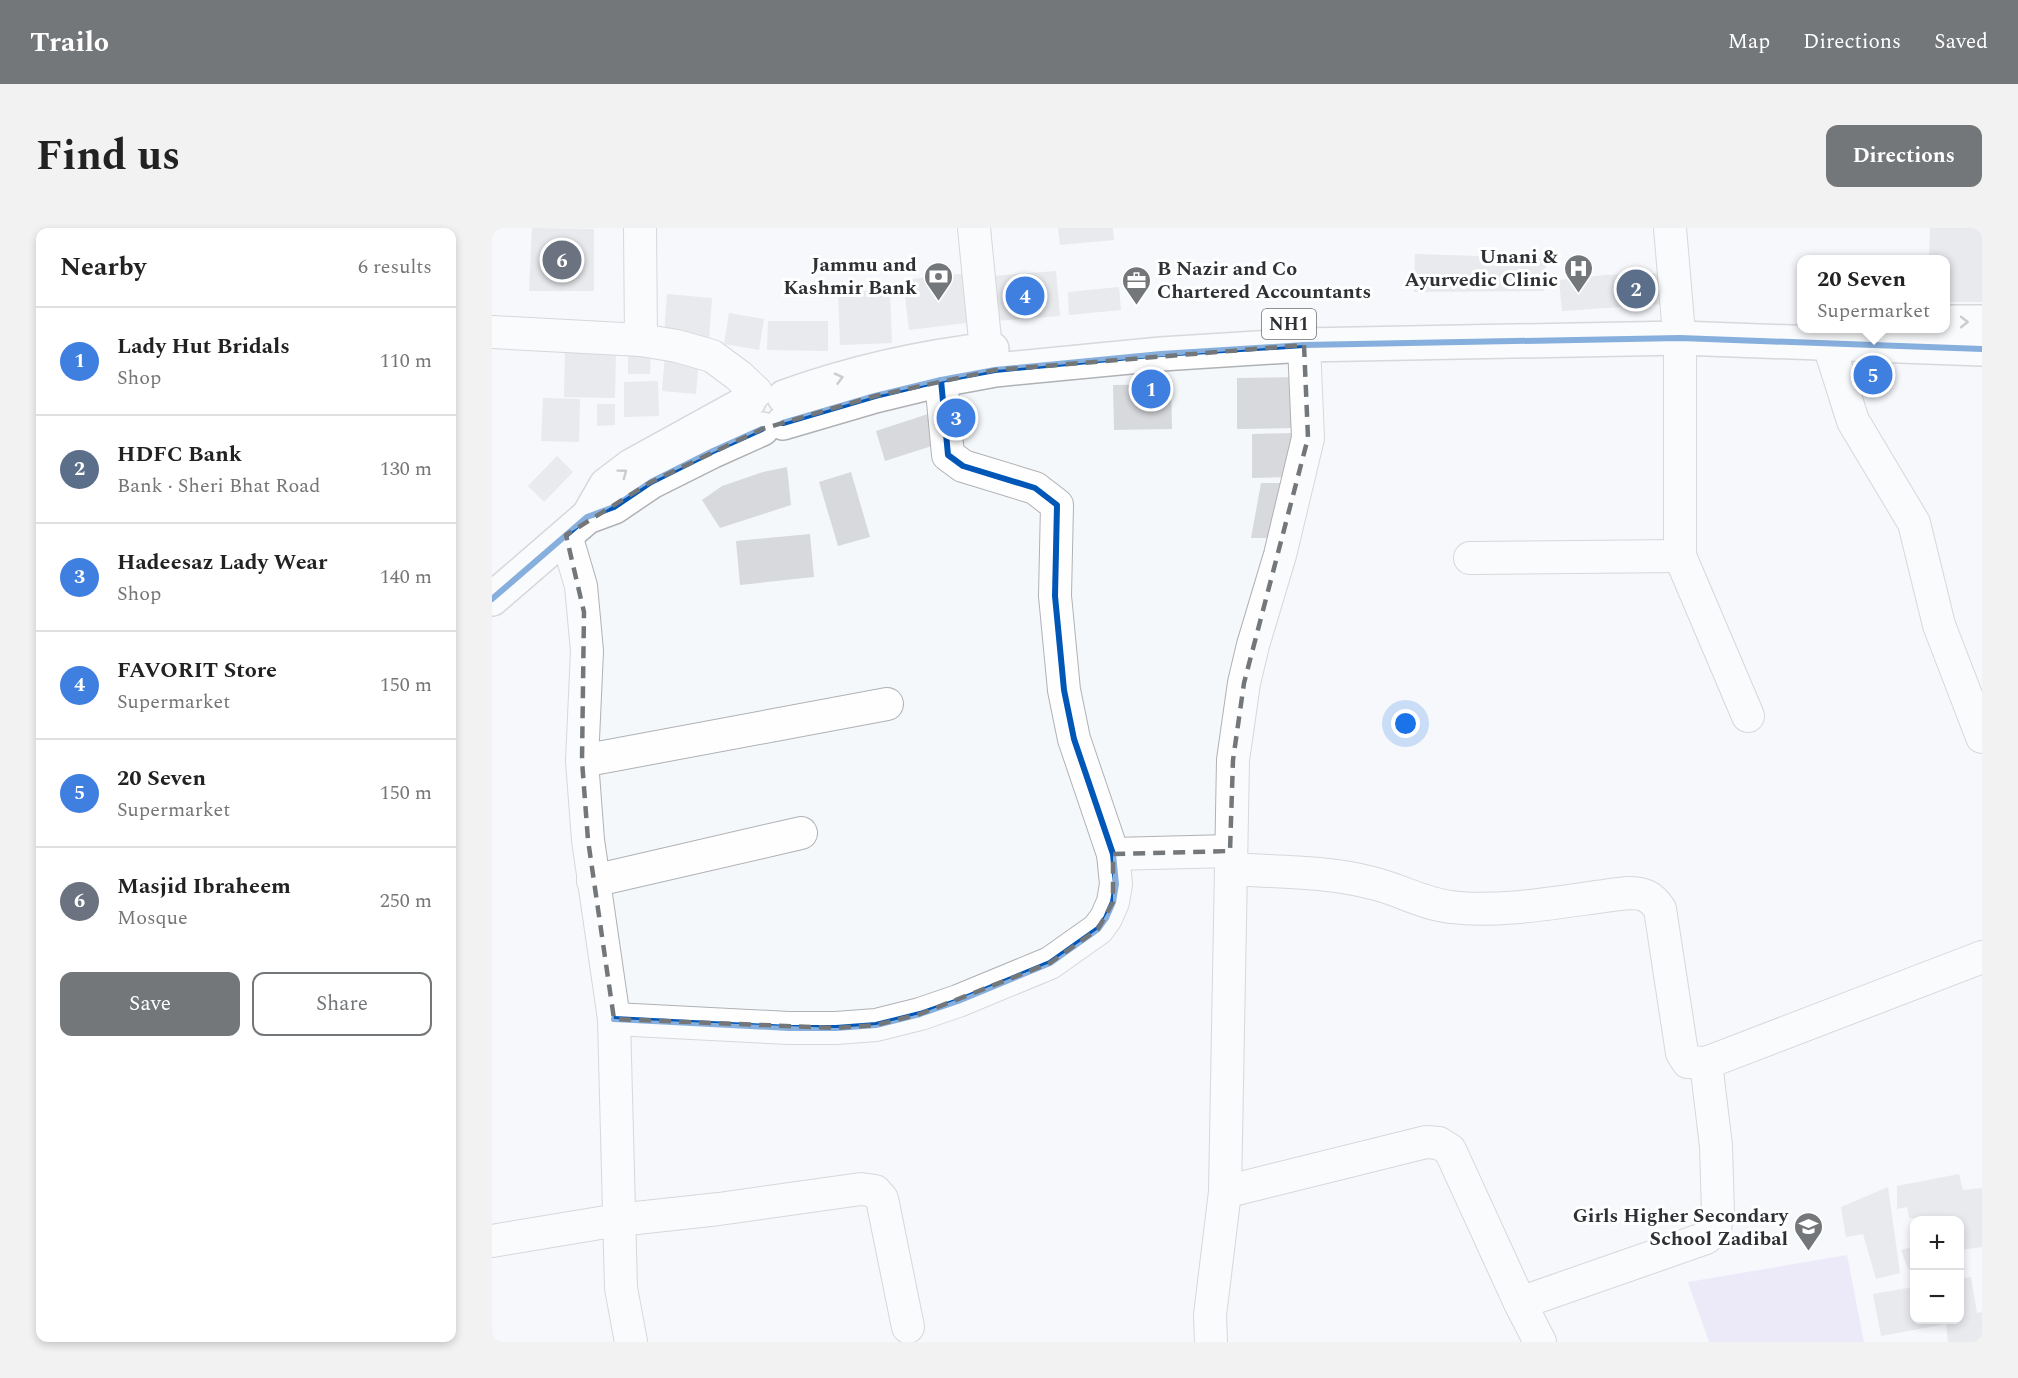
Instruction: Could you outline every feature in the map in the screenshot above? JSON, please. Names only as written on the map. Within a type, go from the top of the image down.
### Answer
[{"type":"highway","name":"NH1","points":[[767,408],[875,396],[940,380],[995,370],[1149,356],[1304,345],[1679,330],[1797,322]]},
{"type":"highway","points":[[1950,322],[1982,322]]},
{"type":"highway","name":"NH1","points":[[492,599],[577,526],[614,507],[651,482],[713,451],[767,408],[830,381],[937,356],[1158,332],[1305,323],[1679,330],[1828,342],[1982,349]]},
{"type":"street","points":[[640,228],[641,340]]},
{"type":"street","points":[[974,228],[986,350]]},
{"type":"street","points":[[1670,228],[1679,330],[1680,556],[1748,716]]},
{"type":"street","points":[[492,332],[641,340],[677,346],[712,356],[739,376],[767,408]]},
{"type":"street","points":[[1828,342],[1853,421],[1914,524],[1939,626],[1982,737]]},
{"type":"street","points":[[1211,1342],[1210,1315],[1225,1192],[1233,760],[1244,683],[1280,555],[1308,438],[1304,345]]},
{"type":"street","points":[[614,1018],[789,1028],[876,1025],[920,1014],[958,1001],[1050,963],[1098,929],[1106,918],[1113,902],[1116,884],[1113,854],[1074,739],[1064,690],[1055,596],[1057,505],[1035,488],[963,466],[948,455],[940,380]]},
{"type":"street","points":[[577,526],[587,651],[582,761],[593,881],[614,1018],[621,1288],[631,1342]]},
{"type":"street","points":[[1470,558],[1680,556]]},
{"type":"street","points":[[582,761],[887,704]]},
{"type":"street","points":[[593,881],[801,833]]},
{"type":"street","points":[[1113,854],[1231,860],[1372,883],[1427,902],[1472,909],[1501,909],[1643,893],[1653,899],[1660,909],[1682,1053],[1688,1062],[1706,1062],[1982,957]]},
{"type":"street","points":[[1520,1303],[1706,1238],[1715,1229],[1718,1213],[1716,1146],[1706,1062]]},
{"type":"street","points":[[1225,1192],[1426,1142],[1439,1143],[1450,1150],[1540,1342]]},
{"type":"street","points":[[492,1241],[618,1220],[719,1209],[861,1189],[874,1191],[882,1199],[908,1327]]},
{"type":"highlighted area","points":[[1304,345],[1308,438],[1244,683],[1233,760],[1230,851],[1113,854],[1113,902],[1098,929],[1050,963],[920,1014],[876,1025],[836,1028],[614,1019],[588,840],[582,761],[584,612],[566,535],[651,482],[762,429],[875,396],[995,370]]},
{"type":"shaded area","points":[[1847,1255],[1864,1342],[1709,1342],[1688,1282]]},
{"type":"building","points":[[532,228],[594,229],[594,291],[529,291]]},
{"type":"building","points":[[1058,228],[1113,228],[1114,240],[1060,245]]},
{"type":"building","points":[[1930,228],[1982,228],[1982,302],[1950,302],[1950,255],[1929,255]]},
{"type":"building","points":[[1415,254],[1546,258],[1544,291],[1414,292]]},
{"type":"building","points":[[1056,271],[1060,316],[994,321],[991,276]]},
{"type":"building","name":"Jammu and Kashmir Bank","points":[[968,273],[974,322],[909,330],[903,280]]},
{"type":"building","points":[[1665,273],[1667,304],[1562,311],[1559,280],[1605,275]]},
{"type":"building","points":[[1119,287],[1121,310],[1069,315],[1068,292]]},
{"type":"building","points":[[890,290],[892,343],[840,345],[838,292]]},
{"type":"building","points":[[667,294],[712,298],[709,340],[664,337]]},
{"type":"building","points":[[729,313],[764,319],[759,350],[724,344]]},
{"type":"building","points":[[768,321],[828,321],[828,351],[767,350]]},
{"type":"building","points":[[565,350],[616,351],[615,398],[564,397]]},
{"type":"building","points":[[628,350],[651,351],[650,374],[628,374]]},
{"type":"building","points":[[665,355],[699,358],[696,394],[662,391]]},
{"type":"building","points":[[1296,377],[1296,428],[1237,429],[1237,378]]},
{"type":"building","points":[[658,381],[659,416],[624,417],[624,382]]},
{"type":"building","points":[[1171,384],[1172,429],[1114,430],[1113,385]]},
{"type":"building","points":[[543,398],[580,399],[579,442],[541,441]]},
{"type":"building","points":[[597,404],[615,404],[615,425],[597,426]]},
{"type":"building","points":[[934,412],[938,444],[885,461],[876,431]]},
{"type":"building","points":[[1294,433],[1289,477],[1252,478],[1252,434]]},
{"type":"building","points":[[557,456],[573,472],[544,502],[528,486]]},
{"type":"building","points":[[787,467],[791,505],[720,528],[702,500],[722,486],[763,472]]},
{"type":"building","points":[[851,472],[870,537],[838,546],[819,482]]},
{"type":"building","points":[[1261,483],[1288,483],[1279,538],[1251,538]]},
{"type":"building","points":[[810,534],[814,577],[740,585],[736,541]]},
{"type":"building","points":[[1959,1174],[1963,1190],[1982,1188],[1982,1247],[1964,1249],[1964,1216],[1910,1216],[1909,1218],[1907,1207],[1897,1209],[1897,1186]]},
{"type":"building","points":[[1888,1187],[1900,1273],[1876,1279],[1863,1234],[1846,1237],[1841,1207]]},
{"type":"building","points":[[1910,1248],[1910,1269],[1908,1269],[1901,1250]]},
{"type":"building","points":[[1971,1277],[1977,1313],[1982,1312],[1982,1342],[1948,1342],[1946,1324],[1964,1324],[1964,1278]]},
{"type":"building","points":[[1910,1288],[1910,1324],[1946,1324],[1881,1336],[1873,1294]]},
{"type":"cycle path","points":[[783,423],[875,396],[995,370],[1161,354],[1304,345],[1680,338],[1982,349]]},
{"type":"cycle path","points":[[614,1019],[789,1028],[876,1025],[920,1014],[958,1001],[1050,963],[1098,929],[1106,918],[1113,902],[1116,884],[1113,854],[1074,739],[1064,690],[1055,596],[1057,505],[1035,488],[963,466],[948,455],[941,380]]},
{"type":"cycle path","points":[[492,599],[587,517],[614,507],[651,482],[762,429]]},
{"type":"place","name":"Masjid Ibraheem","points":[[562,260]]},
{"type":"place","name":"HDFC Bank","points":[[1636,289]]},
{"type":"place","name":"Unani & Ayurvedic Clinic","points":[[1579,294]]},
{"type":"place","name":"FAVORIT Store","points":[[1025,296]]},
{"type":"place","name":"Jammu and Kashmir Bank","points":[[938,302]]},
{"type":"place","name":"B Nazir and Co Chartered Accountants","points":[[1136,306]]},
{"type":"place","name":"20 Seven","points":[[1873,375]]},
{"type":"place","name":"Lady Hut Bridals","points":[[1151,389]]},
{"type":"place","name":"Hadeesaz Lady Wear","points":[[956,418]]},
{"type":"place","name":"Girls Higher Secondary School Zadibal","points":[[1809,1252]]}]
